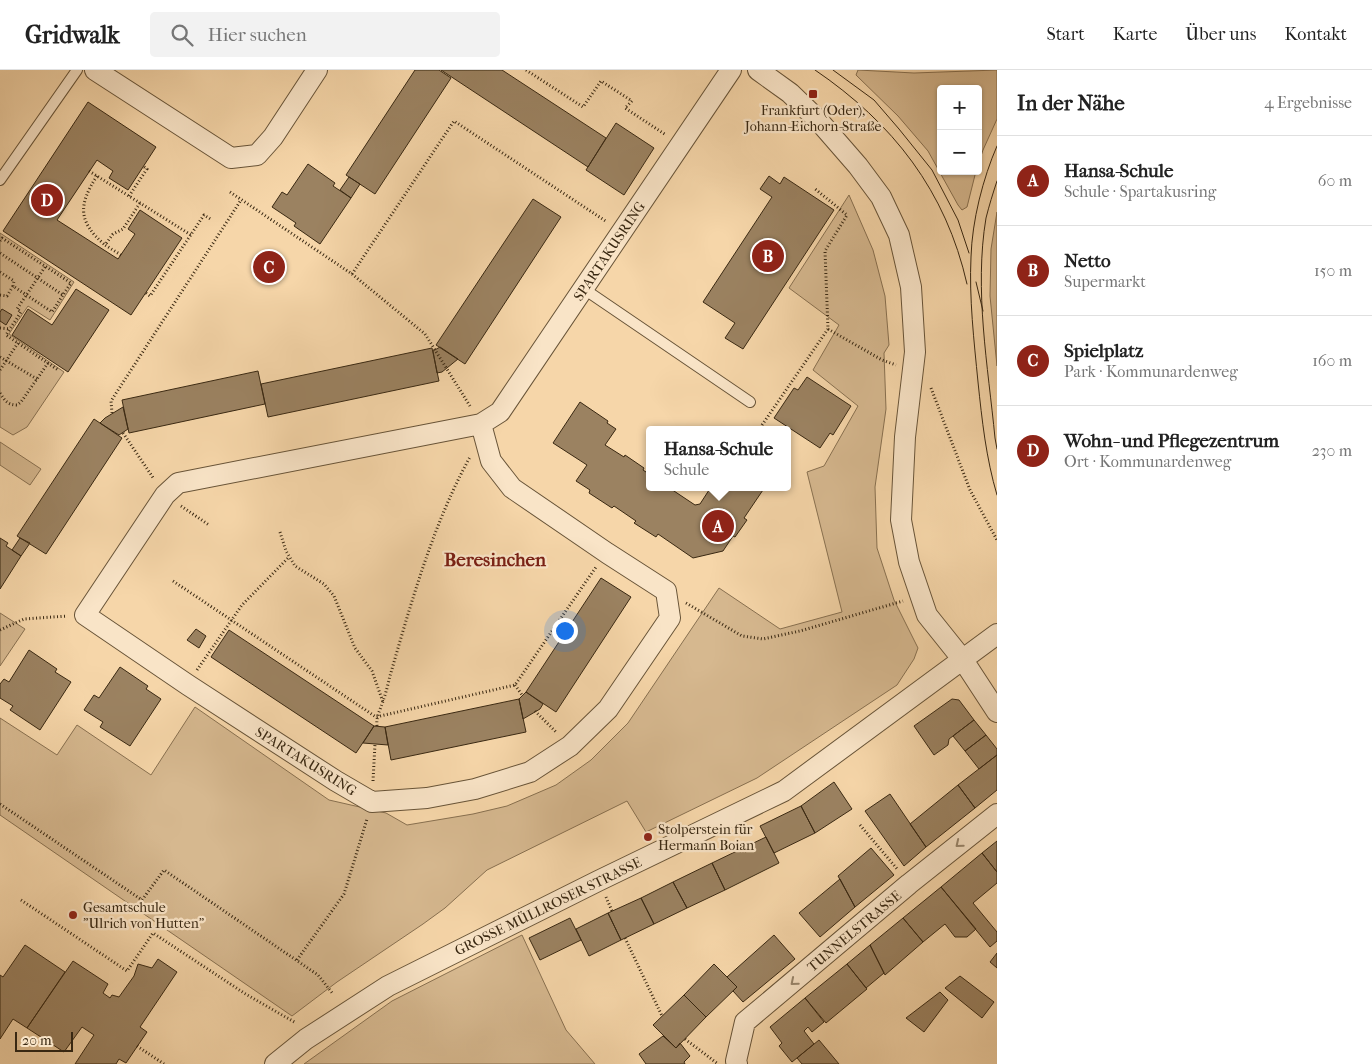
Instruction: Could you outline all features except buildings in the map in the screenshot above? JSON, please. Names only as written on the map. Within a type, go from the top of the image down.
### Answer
[{"type":"street","points":[[94,70],[231,158],[257,155],[273,137],[316,70]]},
{"type":"street","name":"SPARTAKUSRING","points":[[666,591],[670,618],[608,709],[570,746],[530,772],[475,789],[427,798],[372,802],[336,781],[188,685],[85,615],[165,495],[178,483],[482,428],[500,412],[731,70]]},
{"type":"street","points":[[758,70],[790,93],[818,120],[858,166],[881,197],[899,235],[911,287],[915,352],[905,436],[901,520],[909,562],[927,615],[963,660],[997,712]]},
{"type":"street","points":[[482,428],[491,461],[512,488],[666,591]]},
{"type":"street","name":"GROSSE MÜLLROSER STRASSE","points":[[275,1064],[306,1039],[388,986],[784,791],[997,634]]},
{"type":"street","name":"TUNNELSTRASSE","points":[[737,1064],[736,1061],[745,1022],[909,884],[997,814]]},
{"type":"lane","points":[[0,180],[77,70]]},
{"type":"lane","points":[[584,289],[750,402]]},
{"type":"path","points":[[526,70],[583,108],[601,80],[632,101],[625,108],[659,130]]},
{"type":"path","points":[[352,274],[454,121],[622,232]]},
{"type":"path","points":[[129,196],[147,169],[143,166]]},
{"type":"path","points":[[89,171],[191,235]]},
{"type":"path","points":[[96,176],[84,199],[84,212],[88,226],[95,236],[121,255]]},
{"type":"path","points":[[762,425],[828,329],[825,252],[847,215],[814,188]]},
{"type":"path","points":[[230,192],[352,274],[425,334],[482,428],[456,482],[435,535],[407,617],[383,702],[376,717],[376,726]]},
{"type":"path","points":[[112,414],[111,401],[241,200]]},
{"type":"path","points":[[105,244],[113,234],[123,229],[140,203]]},
{"type":"path","points":[[146,293],[150,296],[204,215],[212,220]]},
{"type":"path","points":[[1,239],[71,283],[52,312],[13,286]]},
{"type":"path","points":[[0,253],[63,295]]},
{"type":"path","points":[[45,267],[17,309],[21,312],[6,335],[58,370]]},
{"type":"path","points":[[0,272],[14,281],[7,296],[0,295]]},
{"type":"path","points":[[0,328],[10,329]]},
{"type":"path","points":[[828,329],[882,360],[913,370],[931,388],[970,490],[997,540]]},
{"type":"path","points":[[0,370],[18,343]]},
{"type":"path","points":[[0,357],[37,379]]},
{"type":"path","points":[[0,393],[10,405],[17,405],[48,363]]},
{"type":"path","points":[[123,432],[165,495],[209,525]]},
{"type":"path","points":[[280,532],[289,557],[295,566],[324,584],[334,596],[355,648],[372,671],[383,702]]},
{"type":"path","points":[[173,581],[376,717],[515,685],[606,552]]},
{"type":"path","points":[[188,685],[242,605],[289,557]]},
{"type":"path","points":[[666,591],[742,636],[763,640],[920,596]]},
{"type":"path","points":[[0,630],[24,619],[85,615]]},
{"type":"path","points":[[515,685],[522,695]]},
{"type":"path","points":[[535,711],[570,746]]},
{"type":"path","points":[[297,960],[344,894],[372,802],[375,744]]},
{"type":"path","points":[[0,804],[142,900],[164,870],[318,975],[333,994]]},
{"type":"path","points":[[860,825],[909,884]]},
{"type":"path","points":[[21,900],[127,972],[153,933],[244,993],[296,1022]]},
{"type":"path","points":[[625,938],[662,1016]]},
{"type":"path","points":[[685,1039],[718,1064]]},
{"type":"path","points":[[137,1046],[164,1064]]},
{"type":"shaded area","points":[[858,70],[914,73],[997,70],[997,119],[982,153],[982,85],[937,85],[937,167],[928,151],[898,116],[856,75]]},
{"type":"shaded area","points":[[941,175],[975,175],[967,207],[962,210]]},
{"type":"shaded area","points":[[849,195],[873,250],[885,296],[889,345],[884,353],[886,409],[875,487],[877,548],[894,600],[918,648],[914,659],[897,685],[757,778],[646,832],[627,801],[487,870],[445,908],[337,982],[292,1016],[0,815],[0,718],[57,755],[77,725],[151,775],[195,707],[329,800],[386,813],[407,825],[473,814],[507,806],[556,785],[591,760],[628,723],[719,588],[780,629],[842,612],[807,472],[824,466],[858,406],[813,370],[839,325],[789,288]]},
{"type":"shaded area","points":[[997,212],[997,366],[990,296],[991,249]]},
{"type":"shaded area","points":[[0,233],[74,282],[50,320],[28,306],[9,334],[64,372],[27,427],[13,435],[0,427]]},
{"type":"shaded area","points":[[0,442],[41,469],[30,485],[0,465]]},
{"type":"shaded area","points":[[0,613],[25,629],[0,666]]},
{"type":"shaded area","points":[[522,935],[566,1030],[595,1064],[304,1064],[392,1001]]},
{"type":"tram line","points":[[815,70],[869,113],[892,136],[912,162],[930,189],[945,219],[958,250],[967,284]]},
{"type":"tram line","points":[[833,70],[874,100],[932,170],[958,220],[969,253]]},
{"type":"tram line","points":[[997,146],[987,172],[976,214],[971,272],[972,320],[981,410],[987,453],[997,495]]},
{"type":"tram line","points":[[997,181],[986,218],[981,273],[983,328],[997,449]]},
{"type":"tram line","points":[[976,282],[983,311]]},
{"type":"place","name":"Frankfurt (Oder), Johann-Eichorn-Straße","points":[[813,94]]},
{"type":"place","name":"Wohn- und Pflegezentrum","points":[[47,200]]},
{"type":"place","name":"Netto","points":[[768,256]]},
{"type":"place","name":"Spielplatz","points":[[269,267]]},
{"type":"place","name":"Hansa-Schule","points":[[718,526]]},
{"type":"place","name":"Stolperstein für Hermann Boian","points":[[648,837]]},
{"type":"place","name":"Gesamtschule \"Ulrich von Hutten\"","points":[[73,915]]},
{"type":"district","name":"Beresinchen","points":[[495,559]]}]
